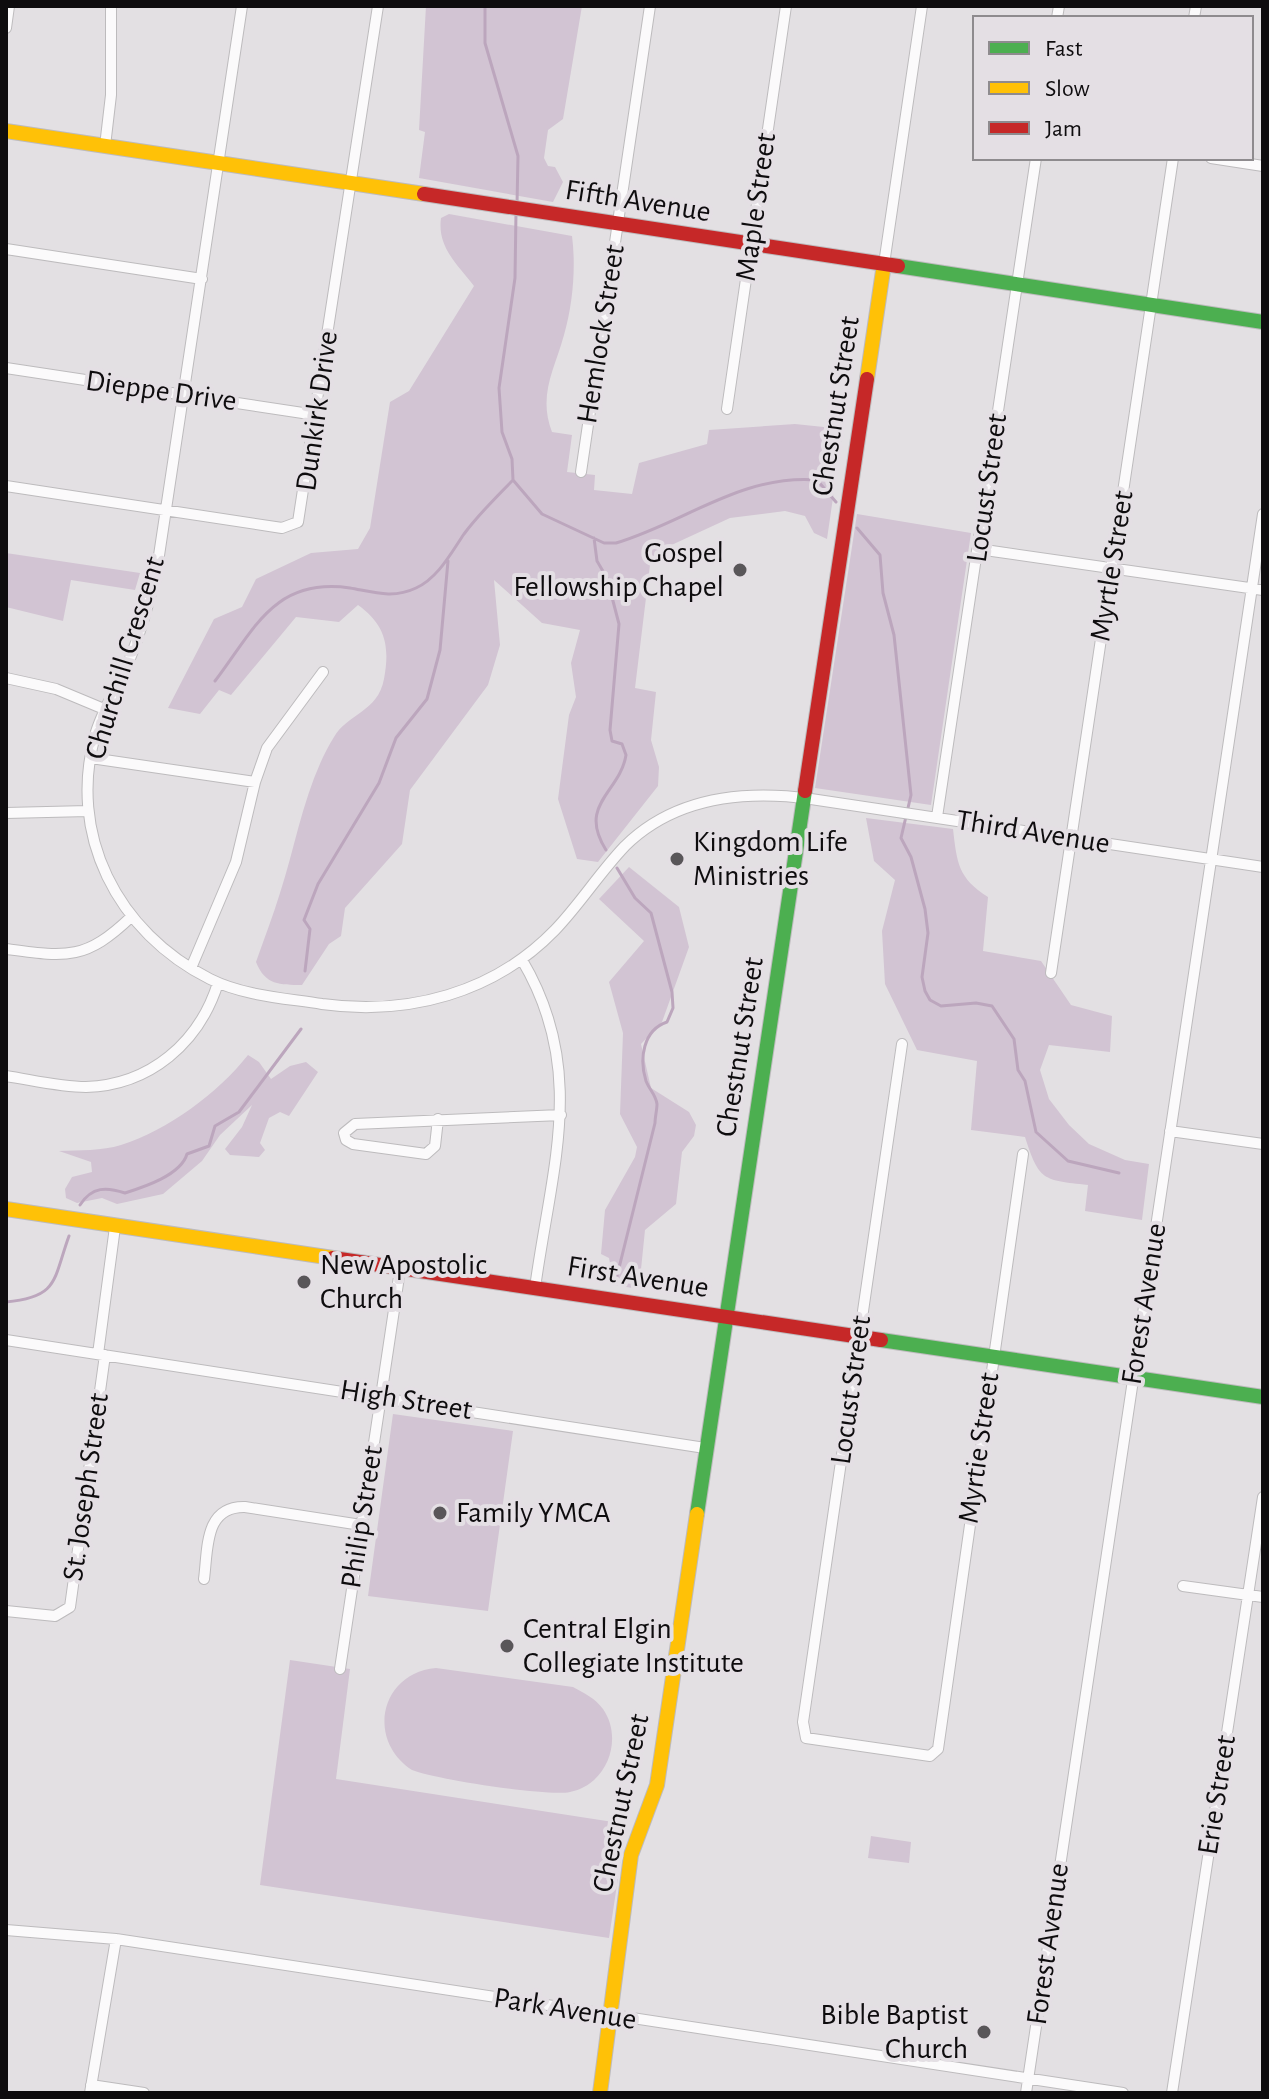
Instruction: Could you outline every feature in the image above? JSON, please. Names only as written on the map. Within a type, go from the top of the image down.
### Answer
[{"type":"street","points":[[6,28],[9,6]]},
{"type":"street","points":[[105,146],[111,95],[111,6]]},
{"type":"street","name":"Churchill Crescent","points":[[242,6],[166,510],[145,618],[128,662],[104,709],[91,758],[88,811],[103,871],[131,917],[169,956],[218,983],[249,993],[344,1007],[390,1007],[457,993],[522,960],[556,929],[628,844],[669,816],[703,802],[733,795],[766,793],[804,798]]},
{"type":"street","name":"Dunkirk Drive","points":[[6,486],[282,528],[296,525],[302,510],[378,6]]},
{"type":"street","name":"Hemlock Street","points":[[581,472],[650,6]]},
{"type":"street","name":"Maple Street","points":[[727,409],[786,6]]},
{"type":"street","name":"Chestnut Street","points":[[600,2093],[631,1855],[657,1785],[922,6]]},
{"type":"street","name":"Fifth Avenue","points":[[6,131],[1263,322]]},
{"type":"street","name":"Locust Street","points":[[937,817],[1036,160]]},
{"type":"street","name":"Myrtle Street","points":[[1051,973],[1173,160]]},
{"type":"street","points":[[1224,160],[1263,166]]},
{"type":"street","points":[[6,249],[202,279]]},
{"type":"street","name":"Dieppe Drive","points":[[6,368],[316,415]]},
{"type":"street","name":"Forest Avenue","points":[[1026,2093],[1210,859],[1257,589],[1263,514]]},
{"type":"street","points":[[978,549],[1257,589]]},
{"type":"street","points":[[191,968],[236,862],[255,782],[275,734],[323,672]]},
{"type":"street","points":[[6,678],[56,689],[104,709]]},
{"type":"street","points":[[91,758],[255,782]]},
{"type":"street","name":"Third Avenue","points":[[804,798],[1263,867]]},
{"type":"street","points":[[6,813],[88,811]]},
{"type":"street","points":[[6,949],[60,957],[79,954],[105,941],[131,917]]},
{"type":"street","points":[[522,960],[535,983],[555,1035],[562,1091],[535,1288]]},
{"type":"street","points":[[6,1076],[84,1087],[134,1077],[164,1061],[187,1041],[209,1006],[218,983]]},
{"type":"street","name":"Locust Street","points":[[902,1044],[802,1729],[811,1740],[930,1756],[936,1754],[939,1742]]},
{"type":"street","points":[[438,1119],[435,1146],[426,1154],[353,1144],[346,1140],[344,1133],[355,1124],[438,1119],[561,1115]]},
{"type":"street","points":[[1170,1131],[1263,1144]]},
{"type":"street","name":"Myrtie Street","points":[[939,1742],[991,1357],[1023,1154]]},
{"type":"street","name":"First Avenue","points":[[6,1209],[1263,1397]]},
{"type":"street","name":"St. Joseph Street","points":[[6,1611],[62,1614],[70,1607],[115,1227]]},
{"type":"street","name":"Philip Street","points":[[340,1669],[400,1270]]},
{"type":"street","name":"High Street","points":[[6,1340],[705,1448]]},
{"type":"street","name":"Erie Street","points":[[1172,2093],[1263,1497]]},
{"type":"street","points":[[204,1579],[211,1528],[219,1514],[227,1509],[245,1507],[361,1525]]},
{"type":"street","points":[[1183,1586],[1263,1597]]},
{"type":"street","name":"Park Avenue","points":[[6,1930],[116,1939],[1123,2093]]},
{"type":"street","points":[[116,1939],[90,2089],[144,2093]]},
{"type":"shaded area","points":[[426,6],[582,6],[563,119],[548,130],[544,158],[548,166],[555,167],[563,182],[553,202],[419,178],[425,132],[419,130]]},
{"type":"shaded area","points":[[449,214],[572,236],[572,298],[547,395],[552,432],[572,435],[567,472],[595,475],[594,490],[632,494],[639,463],[707,444],[709,430],[795,424],[843,429],[827,539],[814,533],[805,516],[785,511],[730,518],[665,548],[650,565],[635,688],[656,692],[651,740],[659,767],[658,786],[598,862],[577,859],[558,799],[569,715],[576,697],[571,663],[580,630],[542,623],[494,580],[500,645],[488,685],[410,790],[402,844],[345,908],[341,936],[329,944],[302,985],[280,984],[264,975],[256,962],[324,755],[340,729],[369,706],[381,690],[386,657],[384,638],[375,620],[358,605],[339,622],[296,617],[231,695],[219,690],[200,714],[168,708],[214,619],[242,607],[256,579],[311,553],[358,549],[370,528],[390,402],[409,391],[474,286],[450,255],[442,238],[441,218]]},
{"type":"shaded area","points":[[857,514],[971,533],[931,805],[815,788]]},
{"type":"shaded area","points":[[6,553],[140,573],[135,590],[71,580],[63,621],[6,607]]},
{"type":"shaded area","points":[[866,818],[953,829],[961,869],[970,883],[988,897],[983,951],[1041,961],[1071,1005],[1112,1016],[1110,1052],[1049,1045],[1040,1070],[1049,1099],[1089,1144],[1125,1160],[1149,1164],[1142,1220],[1085,1211],[1088,1185],[1061,1182],[1045,1176],[1034,1162],[1025,1137],[971,1130],[977,1061],[917,1050],[885,984],[882,931],[895,880],[874,861]]},
{"type":"shaded area","points":[[629,867],[679,907],[689,947],[662,1022],[641,1044],[651,1088],[689,1112],[696,1125],[694,1136],[682,1152],[676,1204],[645,1230],[639,1289],[614,1285],[609,1258],[601,1254],[605,1210],[635,1157],[637,1147],[620,1114],[623,1033],[609,982],[644,941],[599,899]]},
{"type":"shaded area","points":[[248,1055],[259,1062],[271,1079],[290,1066],[306,1062],[318,1072],[289,1116],[280,1112],[269,1118],[260,1143],[265,1150],[259,1157],[230,1155],[225,1149],[242,1127],[252,1105],[220,1135],[202,1161],[163,1194],[117,1204],[102,1198],[77,1203],[66,1198],[65,1189],[72,1177],[92,1172],[91,1162],[59,1151],[114,1147],[156,1130],[207,1096]]},
{"type":"shaded area","name":"Family YMCA","points":[[393,1414],[513,1431],[488,1611],[368,1596]]},
{"type":"shaded area","points":[[290,1660],[350,1669],[336,1779],[626,1824],[609,1938],[260,1885]]},
{"type":"shaded area","points":[[436,1668],[573,1687],[585,1694],[603,1709],[612,1734],[612,1747],[602,1771],[583,1788],[558,1793],[491,1786],[412,1770],[388,1742],[386,1710],[402,1682],[417,1673]]},
{"type":"shaded area","points":[[871,1836],[911,1842],[909,1863],[868,1858]]},
{"type":"waterway","points":[[485,6],[485,43],[518,156],[517,205]]},
{"type":"waterway","points":[[516,212],[515,278],[499,388],[502,432],[512,459],[513,480],[542,514],[604,543],[616,543],[763,484],[817,480],[836,502]]},
{"type":"waterway","points":[[215,681],[255,626],[284,599],[302,591],[324,587],[391,594],[424,584],[475,520],[513,480]]},
{"type":"waterway","points":[[857,528],[880,555],[883,593],[894,635],[911,795],[901,838],[911,857],[925,909],[928,933],[922,977],[925,991],[930,1000],[941,1006],[976,1003],[992,1006],[1014,1039],[1018,1070],[1025,1081],[1036,1132],[1068,1161],[1119,1173]]},
{"type":"waterway","points":[[594,538],[597,561],[607,578],[619,624],[610,730],[612,741],[622,744],[626,755],[598,810],[598,834],[606,850]]},
{"type":"waterway","points":[[305,971],[310,929],[304,920],[318,884],[379,783],[396,738],[427,699],[440,650],[448,561]]},
{"type":"waterway","points":[[615,1284],[655,1123],[657,1104],[646,1081],[643,1055],[648,1038],[667,1022],[673,1008],[672,992],[651,913],[635,898],[617,868]]},
{"type":"waterway","points":[[80,1205],[95,1191],[106,1189],[125,1193],[151,1184],[170,1174],[187,1154],[209,1146],[215,1126],[239,1112],[301,1029]]},
{"type":"waterway","points":[[6,1302],[23,1300],[45,1291],[56,1275],[69,1236]]},
{"type":"traffic: fast","points":[[898,266],[1263,322]]},
{"type":"traffic: fast","points":[[697,1514],[805,791]]},
{"type":"traffic: fast","points":[[881,1340],[1263,1397]]},
{"type":"traffic: slow","points":[[6,131],[424,194]]},
{"type":"traffic: slow","points":[[867,379],[884,264]]},
{"type":"traffic: slow","points":[[6,1209],[333,1258]]},
{"type":"traffic: slow","points":[[600,2093],[631,1855],[657,1785],[697,1514]]},
{"type":"traffic: jam","points":[[424,194],[898,266]]},
{"type":"traffic: jam","points":[[805,791],[867,379]]},
{"type":"traffic: jam","points":[[333,1258],[881,1340]]},
{"type":"place","name":"Gospel Fellowship Chapel","points":[[740,570]]},
{"type":"place","name":"Kingdom Life Ministries","points":[[677,859]]},
{"type":"place","name":"New Apostolic Church","points":[[304,1282]]},
{"type":"place","name":"Family YMCA","points":[[440,1513]]},
{"type":"place","name":"Central Elgin Collegiate Institute","points":[[507,1646]]},
{"type":"place","name":"Bible Baptist Church","points":[[984,2032]]}]
